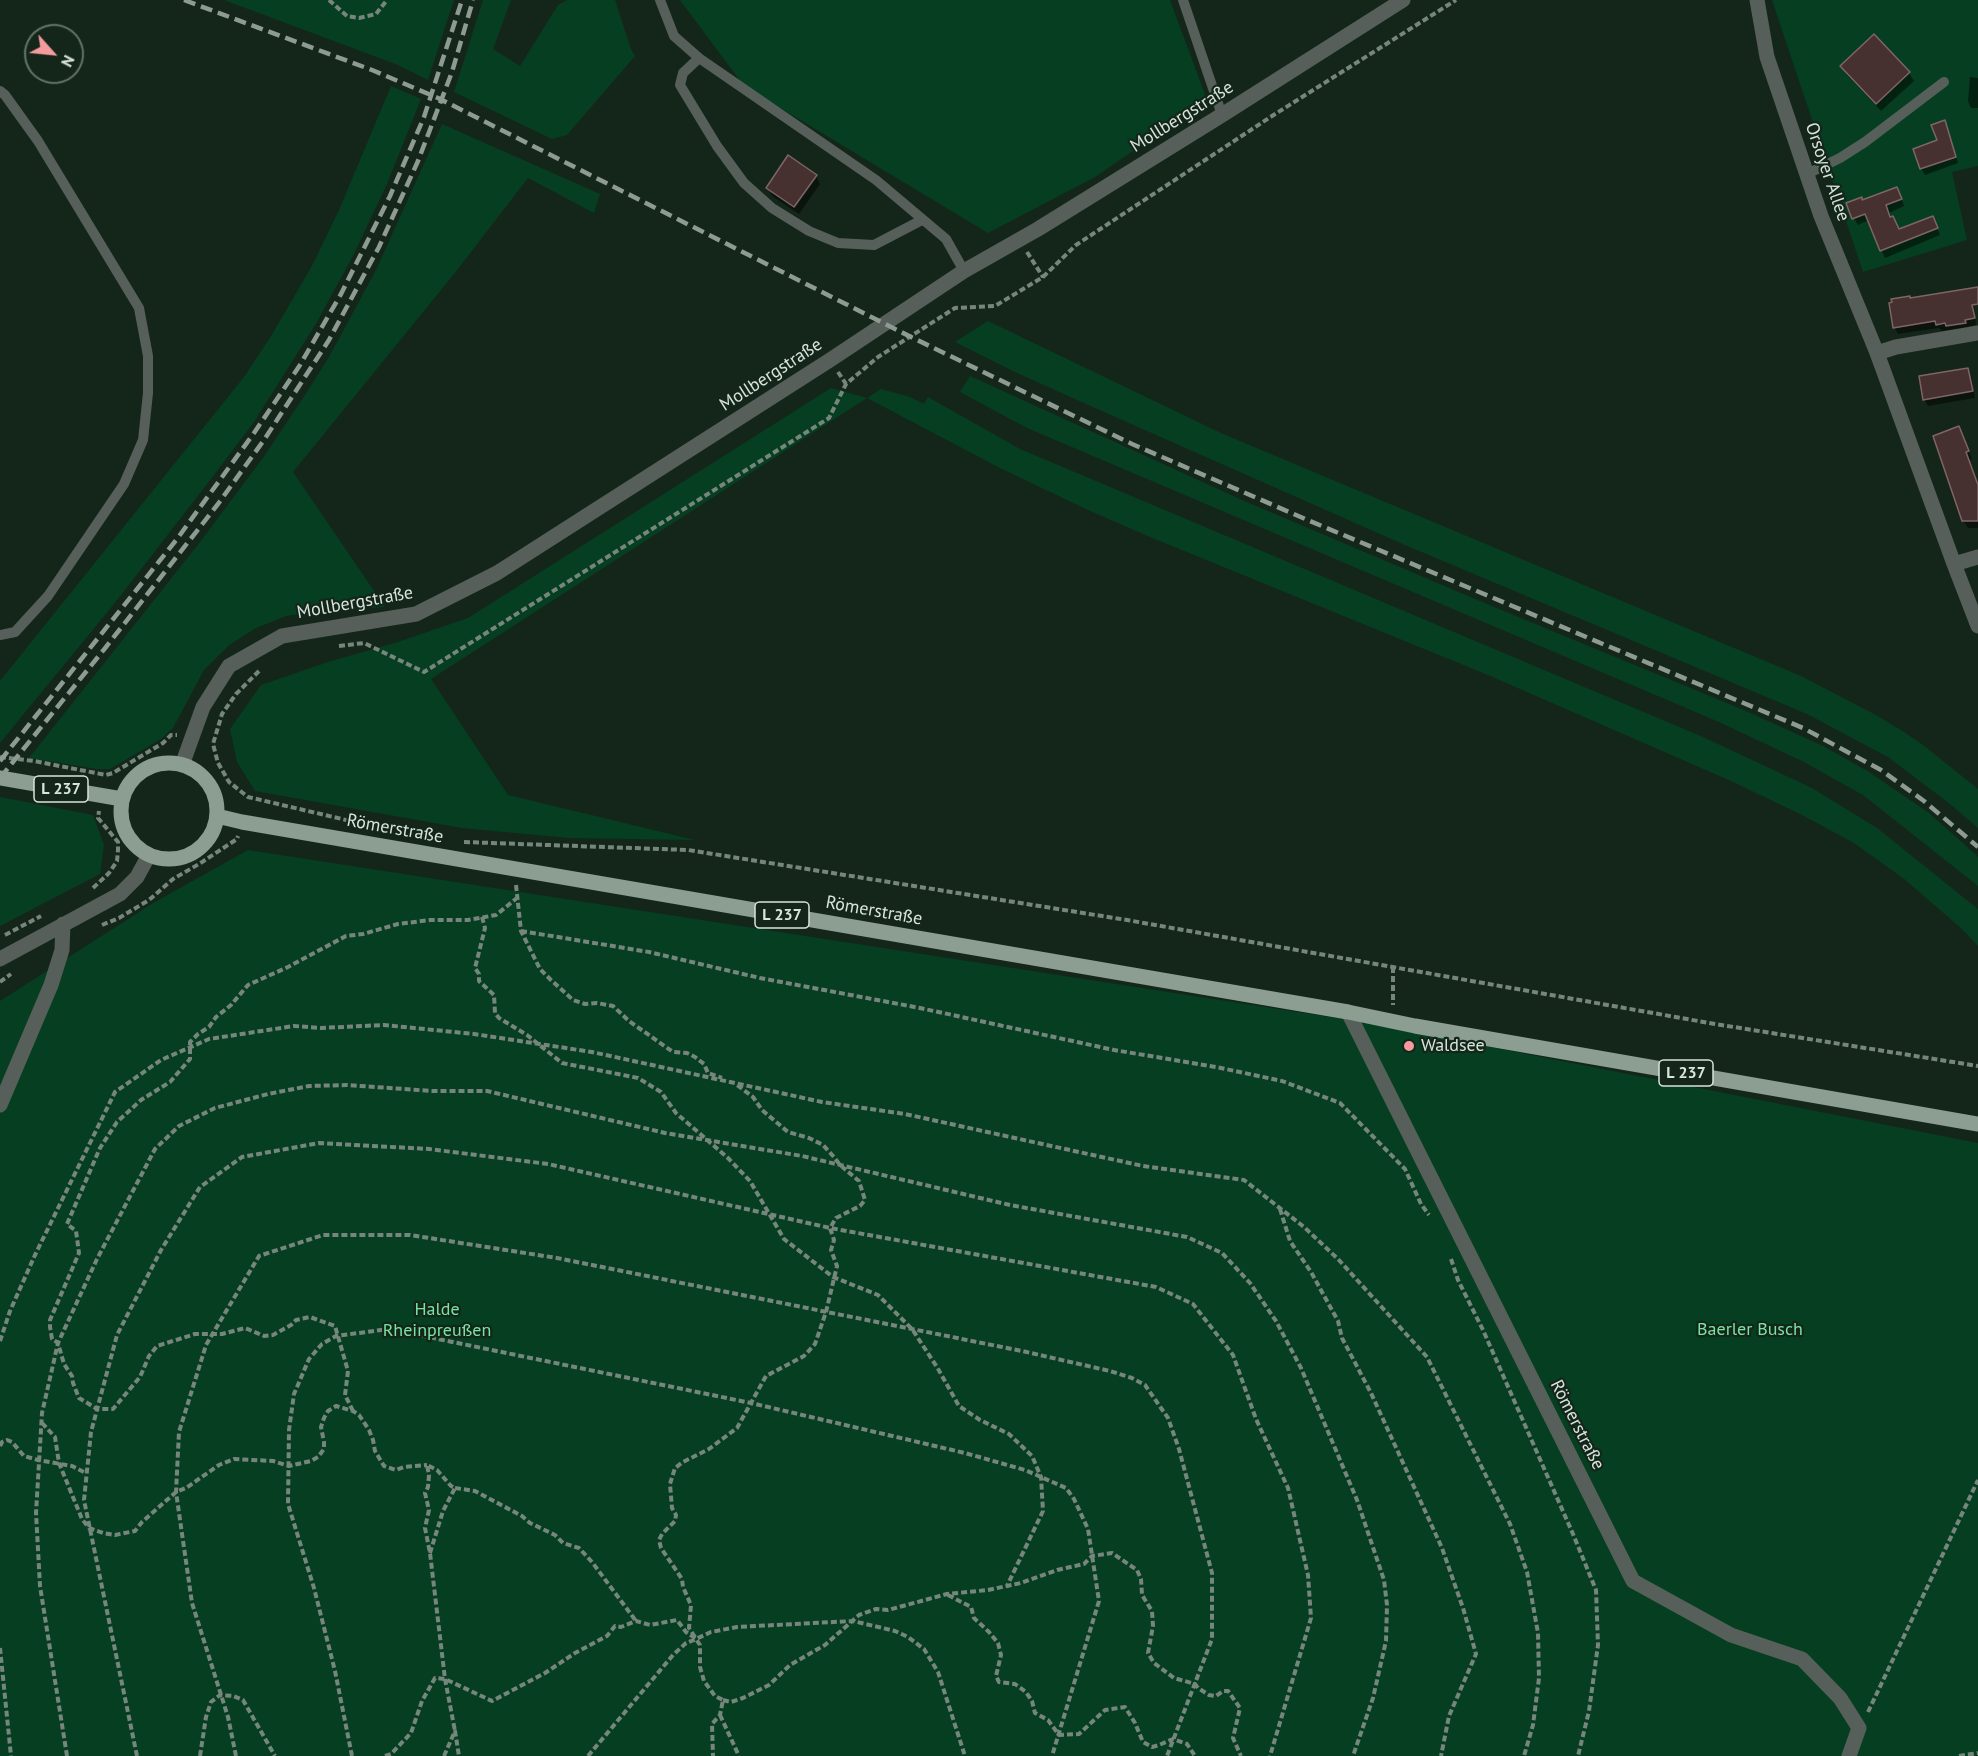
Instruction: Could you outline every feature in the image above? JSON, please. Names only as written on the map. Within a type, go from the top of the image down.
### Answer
[{"type":"main road","points":[[167,763],[182,765],[194,770],[205,779],[212,790],[217,816],[212,832],[204,844],[192,853],[178,858],[163,859],[137,848],[129,838],[120,812],[122,799],[128,785],[138,773],[152,766],[167,763]]},
{"type":"main road","name":"L 237","points":[[0,778],[122,799]]},
{"type":"main road","name":"Römerstraße","points":[[217,816],[1978,1124]]},
{"type":"street","name":"Mollbergstraße","points":[[182,765],[203,707],[229,666],[282,636],[416,614],[497,573],[830,360],[964,271],[1222,116],[1403,0]]},
{"type":"street","name":"Orsoyer Allee","points":[[1756,0],[1767,57],[1821,216],[1877,353],[1953,564],[1978,626]]},
{"type":"street","points":[[1877,353],[1896,347],[1978,333]]},
{"type":"street","points":[[1953,564],[1978,557]]},
{"type":"street","points":[[0,959],[120,894],[137,876],[149,855]]},
{"type":"street","points":[[0,1105],[51,985],[62,950],[63,924]]},
{"type":"street","name":"Römerstraße","points":[[1348,1012],[1633,1581],[1731,1635],[1802,1659],[1840,1698],[1859,1728]]},
{"type":"street","points":[[1849,1756],[1859,1728]]},
{"type":"lane","points":[[660,0],[674,36],[699,58],[876,180],[946,238],[964,271]]},
{"type":"lane","points":[[1184,0],[1222,116]]},
{"type":"lane","points":[[699,58],[683,73],[680,85],[717,146],[744,183],[772,208],[808,231],[838,243],[874,245],[922,220]]},
{"type":"lane","points":[[1807,174],[1840,158],[1865,142],[1944,82]]},
{"type":"lane","points":[[0,91],[38,141],[138,308],[148,356],[148,375],[142,440],[124,484],[48,596],[15,632],[0,635]]},
{"type":"path","points":[[329,0],[347,16],[359,18],[376,14],[387,0]]},
{"type":"path","points":[[336,0],[341,11]]},
{"type":"path","points":[[332,646],[364,643],[424,672],[828,418],[846,384],[878,357],[955,309],[995,306],[1043,277],[1076,245],[1272,116],[1456,0]]},
{"type":"path","points":[[1019,240],[1043,277]]},
{"type":"path","points":[[261,669],[253,674],[222,714],[213,744],[218,763],[229,782],[248,797],[362,824]]},
{"type":"path","points":[[0,757],[106,775],[163,743],[171,735],[213,744]]},
{"type":"path","points":[[87,892],[109,873],[117,861],[118,842],[98,818],[106,775]]},
{"type":"path","points":[[92,928],[119,918],[149,900],[173,879],[237,839],[248,797]]},
{"type":"path","points":[[453,841],[688,850],[1127,920],[1715,1024],[1978,1065]]},
{"type":"path","points":[[516,869],[521,931],[540,969],[573,1000],[585,1004],[597,1003],[613,1006],[629,1021],[673,1052],[687,1053],[695,1057],[704,1064],[708,1073],[734,1083],[753,1097],[762,1110],[788,1132],[823,1145],[840,1165],[859,1181],[865,1200],[860,1206],[836,1218],[830,1228],[834,1240],[831,1250],[837,1266],[826,1312],[815,1344],[804,1356],[766,1376],[736,1428],[709,1449],[682,1462],[675,1468],[670,1484],[672,1508],[676,1515],[675,1521],[662,1534],[661,1548],[682,1579],[691,1605],[689,1628],[700,1645],[700,1667],[704,1681],[715,1696],[732,1702],[769,1685],[790,1665],[825,1645],[859,1615],[876,1609],[888,1610],[947,1594],[1007,1586],[1084,1564],[1092,1556],[1112,1553],[1137,1570],[1141,1579],[1142,1595],[1152,1611],[1153,1626],[1148,1653],[1154,1663],[1174,1678],[1195,1684],[1209,1695],[1216,1696],[1223,1691],[1228,1691],[1240,1708],[1233,1738],[1241,1756]]},
{"type":"path","points":[[353,1411],[345,1395],[348,1371],[334,1326],[310,1317],[296,1320],[273,1335],[264,1336],[245,1328],[222,1334],[195,1334],[157,1346],[149,1356],[140,1377],[113,1409],[97,1409],[79,1398],[72,1376],[64,1364],[58,1343],[52,1339],[50,1320],[79,1253],[76,1232],[67,1224],[100,1148],[117,1122],[141,1100],[170,1082],[190,1059],[190,1042],[209,1027],[248,985],[288,968],[346,936],[363,934],[398,924],[496,915],[517,898]]},
{"type":"path","points":[[482,917],[485,927],[475,969],[479,974],[479,981],[494,996],[495,1013],[498,1018],[527,1035],[562,1063],[638,1078],[661,1092],[676,1113],[728,1158],[750,1181],[784,1239],[833,1277],[878,1295],[912,1329],[959,1406],[980,1420],[1009,1434],[1032,1456],[1041,1477],[1043,1511],[1007,1586]]},
{"type":"path","points":[[521,931],[649,952],[760,978],[920,1008],[1113,1050],[1216,1067],[1282,1081],[1340,1103],[1405,1169],[1421,1204],[1433,1221]]},
{"type":"path","points":[[1393,967],[1393,1022]]},
{"type":"path","points":[[0,1341],[10,1311],[35,1255],[115,1092],[161,1060],[209,1039],[294,1026],[321,1028],[384,1025],[474,1034],[592,1052],[822,1102],[905,1114],[1143,1166],[1244,1180],[1304,1227],[1338,1259],[1427,1358],[1510,1524],[1527,1572],[1538,1633],[1539,1678],[1533,1725],[1524,1756]]},
{"type":"path","points":[[67,1756],[40,1586],[36,1513],[42,1423],[58,1343],[97,1259],[154,1149],[179,1126],[215,1108],[268,1094],[309,1086],[347,1085],[487,1091],[619,1123],[802,1156],[1010,1205],[1187,1237],[1222,1253],[1250,1283],[1276,1321],[1301,1368],[1357,1500],[1384,1580],[1387,1605],[1386,1641],[1373,1698],[1353,1756]]},
{"type":"path","points":[[137,1756],[84,1500],[91,1432],[117,1335],[161,1250],[200,1187],[242,1157],[319,1143],[429,1149],[549,1164],[830,1228],[1156,1287],[1193,1304],[1233,1355],[1256,1419],[1288,1488],[1308,1575],[1311,1618],[1270,1756]]},
{"type":"path","points":[[1280,1209],[1290,1241],[1311,1272],[1338,1321],[1341,1338],[1371,1393],[1442,1548],[1463,1608],[1476,1654],[1449,1716],[1441,1756]]},
{"type":"path","points":[[236,1756],[228,1717],[192,1603],[176,1492],[179,1432],[206,1345],[259,1256],[322,1235],[411,1235],[557,1258],[1022,1351],[1110,1371],[1132,1378],[1144,1385],[1168,1418],[1179,1449],[1212,1573],[1212,1639],[1167,1756]]},
{"type":"path","points":[[1448,1248],[1458,1280],[1483,1330],[1574,1534],[1596,1590],[1598,1645],[1589,1711],[1578,1756]]},
{"type":"path","points":[[352,1756],[335,1671],[314,1588],[288,1504],[289,1430],[294,1394],[309,1359],[322,1344],[336,1336],[389,1329],[751,1402],[965,1453],[1025,1470],[1066,1488],[1089,1529],[1099,1601],[1052,1756]]},
{"type":"path","points":[[42,1423],[55,1437],[59,1463],[76,1509],[89,1528],[115,1535],[135,1531],[176,1492],[186,1488],[219,1465],[234,1460],[273,1461],[289,1466],[311,1461],[318,1457],[324,1449],[321,1427],[328,1411],[336,1406],[353,1411],[359,1415],[369,1430],[378,1458],[384,1466],[396,1470],[426,1465],[437,1470],[451,1486],[475,1491],[555,1535],[562,1543],[579,1548],[636,1622]]},
{"type":"path","points":[[0,1446],[7,1440],[12,1442],[24,1456],[72,1466],[87,1473]]},
{"type":"path","points":[[426,1465],[429,1474],[425,1493],[429,1510],[425,1528],[430,1552],[445,1679],[459,1756]]},
{"type":"path","points":[[1859,1728],[1876,1697],[1978,1480]]},
{"type":"path","points":[[430,1552],[443,1511],[455,1488]]},
{"type":"path","points":[[947,1594],[971,1607],[974,1618],[990,1632],[998,1643],[1001,1655],[996,1676],[999,1682],[1015,1684],[1026,1692],[1032,1701],[1035,1713],[1048,1720],[1059,1735]]},
{"type":"path","points":[[385,1756],[391,1754],[411,1732],[422,1701],[435,1678],[445,1679],[492,1701],[607,1636],[615,1626],[621,1627],[636,1622],[650,1625],[677,1620],[686,1632],[695,1638]]},
{"type":"path","points":[[588,1756],[673,1655],[695,1638],[737,1627],[853,1621],[895,1631],[924,1649],[938,1672],[965,1756]]},
{"type":"path","points":[[0,1648],[11,1756]]},
{"type":"path","points":[[200,1756],[206,1717],[211,1702],[220,1695],[243,1700],[275,1756]]},
{"type":"path","points":[[713,1756],[712,1724],[720,1715],[723,1700]]},
{"type":"path","points":[[1059,1735],[1078,1734],[1105,1710],[1125,1707],[1143,1742],[1152,1747],[1173,1738],[1187,1744],[1195,1756]]},
{"type":"path","points":[[720,1715],[739,1756]]},
{"type":"path","points":[[444,1756],[455,1731]]},
{"type":"path","points":[[1959,1756],[1978,1753]]},
{"type":"green space","points":[[224,0],[454,0],[428,80],[398,65]]},
{"type":"green space","points":[[483,0],[511,0],[493,49],[520,66],[558,5],[567,0],[615,0],[635,56],[567,135],[552,139],[454,92]]},
{"type":"green space","points":[[680,0],[1170,0],[1207,100],[1095,177],[988,233],[744,86]]},
{"type":"green space","points":[[1772,0],[1978,0],[1978,166],[1952,172],[1967,240],[1863,272]]},
{"type":"green space","points":[[391,86],[421,99],[387,184],[353,256],[317,322],[254,422],[118,599],[0,743],[0,681],[244,377],[273,333],[313,264],[339,210]]},
{"type":"green space","points":[[442,124],[600,194],[594,213],[528,178],[454,274],[293,472],[385,607],[329,610],[286,616],[256,628],[229,645],[204,670],[173,728],[161,739],[110,769],[29,758],[200,542],[265,455],[307,392],[329,357],[376,270]]},
{"type":"green space","points":[[988,321],[1223,434],[1801,676],[1904,732],[1978,789],[1978,828],[1888,757],[1807,714],[1405,545],[1015,372],[955,342]]},
{"type":"green space","points":[[970,376],[1242,500],[1746,711],[1823,746],[1869,772],[1929,813],[1974,853],[1978,857],[1978,886],[1863,795],[1804,762],[1719,722],[1027,428],[960,392]]},
{"type":"green space","points":[[831,388],[867,398],[431,679],[508,795],[695,840],[569,838],[462,828],[255,791],[237,762],[230,729],[261,685],[468,618]]},
{"type":"green space","points":[[881,389],[910,397],[924,404],[928,397],[1020,449],[1703,737],[1812,788],[1877,828],[1978,909],[1978,946],[1962,929],[1903,878],[1854,843],[1802,815],[1731,781],[1488,675],[1088,510],[1000,468],[867,398]]},
{"type":"green space","points":[[0,797],[93,815],[104,845],[100,874],[0,926]]},
{"type":"green space","name":"Halde Rheinpreußen","points":[[248,850],[1369,1023],[1978,1143],[1978,1756],[0,1756],[0,1001],[155,902]]},
{"type":"building","points":[[1874,34],[1910,72],[1876,104],[1840,66]]},
{"type":"building","points":[[1945,120],[1956,157],[1920,169],[1913,149],[1937,140],[1931,125]]},
{"type":"building","points":[[788,155],[817,175],[794,207],[766,188]]},
{"type":"building","points":[[1897,187],[1902,199],[1886,205],[1890,217],[1893,216],[1899,229],[1933,216],[1938,228],[1880,251],[1865,214],[1852,219],[1846,203],[1862,197],[1862,200]]},
{"type":"building","points":[[1978,287],[1978,304],[1972,305],[1975,318],[1965,320],[1966,323],[1946,326],[1945,323],[1936,325],[1935,321],[1893,328],[1889,303],[1892,302],[1891,299]]},
{"type":"building","points":[[1968,368],[1973,391],[1923,400],[1919,376]]},
{"type":"building","points":[[1959,426],[1969,451],[1966,452],[1978,485],[1978,521],[1962,521],[1933,436]]},
{"type":"railway","points":[[184,0],[372,70],[438,98],[911,337],[1132,444],[1803,728],[1881,770],[1924,801],[1978,847]]},
{"type":"railway","points":[[0,761],[177,539],[300,365],[341,294],[390,196],[424,117],[462,0]]},
{"type":"railway","points":[[0,778],[218,504],[264,440],[329,340],[379,247],[418,161],[452,72],[473,0]]},
{"type":"place","name":"Waldsee","points":[[1409,1046]]},
{"type":"park label","name":"Baerler Busch","points":[[1750,1330]]}]
